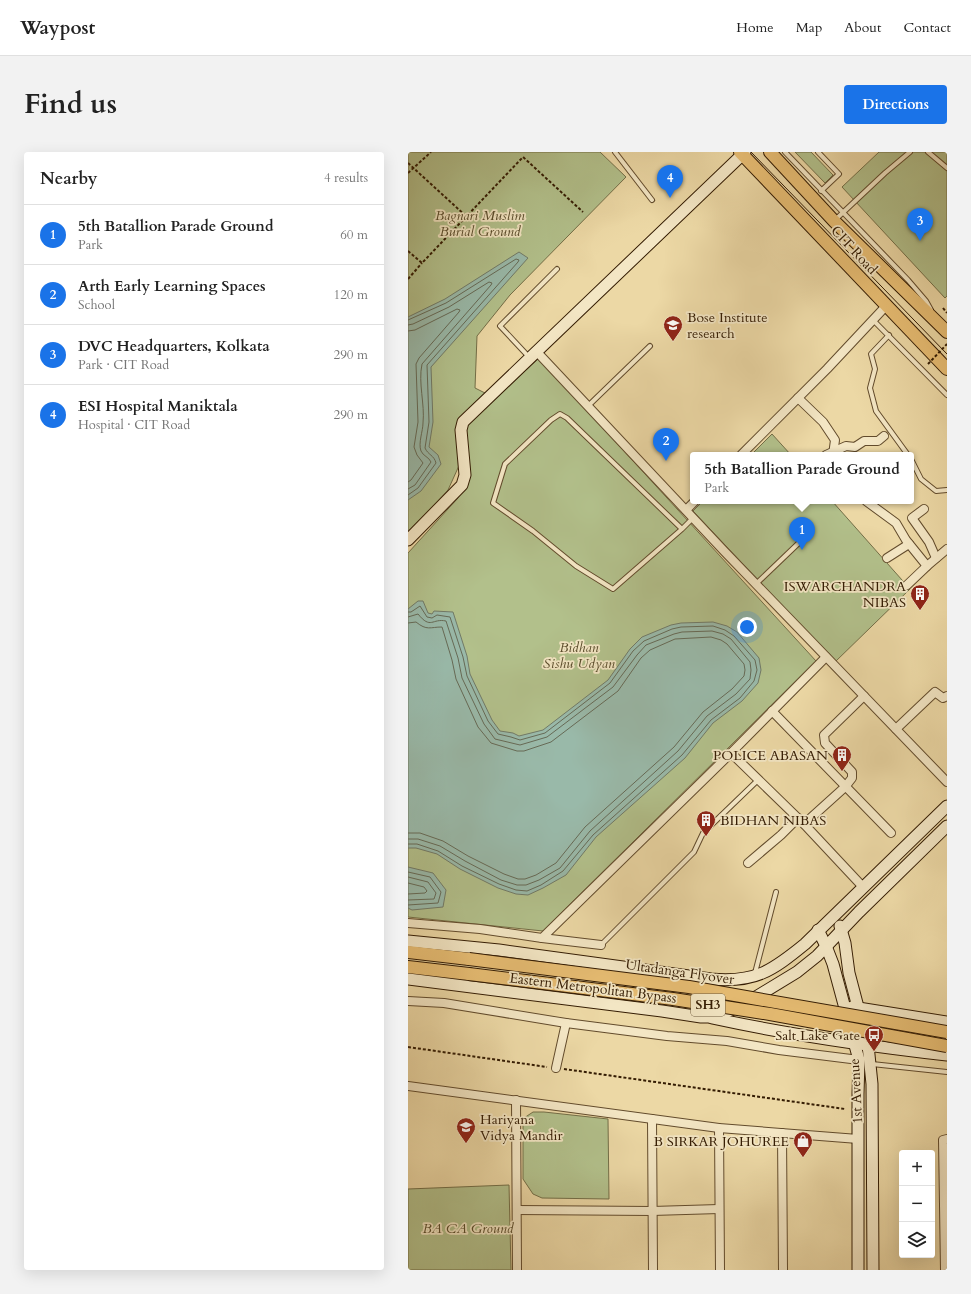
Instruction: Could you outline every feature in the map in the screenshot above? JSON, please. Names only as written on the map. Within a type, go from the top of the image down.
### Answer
[{"type":"main road","points":[[770,152],[839,217],[947,332]]},
{"type":"main road","points":[[408,540],[462,485],[465,474],[461,430],[463,422],[742,153]]},
{"type":"main road","name":"CIT Road","points":[[742,153],[947,369]]},
{"type":"main road","name":"Eastern Metropolitan Bypass","points":[[408,941],[499,950],[711,980],[727,981],[754,976],[768,971],[784,961],[805,944],[947,806]]},
{"type":"main road","name":"Eastern Metropolitan Bypass","points":[[408,979],[710,1018],[746,1003],[772,988],[797,972],[817,956],[859,912],[947,826]]},
{"type":"main road","name":"1st Avenue","points":[[835,915],[842,931],[849,973],[868,1046],[870,1064],[872,1084],[873,1270]]},
{"type":"main road","points":[[818,930],[833,964],[859,1060],[858,1270]]},
{"type":"main road","name":"Ultadanga Flyover","points":[[408,952],[689,987],[947,1032]]},
{"type":"main road","name":"Ultadanga Flyover","points":[[408,967],[679,1000],[770,1014],[947,1046]]},
{"type":"main road","points":[[845,1006],[947,1022]]},
{"type":"main road","points":[[710,1018],[758,1028],[854,1044],[947,1055]]},
{"type":"street","points":[[744,452],[827,369],[886,306]]},
{"type":"street","points":[[534,355],[588,406],[756,584],[947,782]]},
{"type":"street","points":[[798,398],[823,422],[835,440],[832,452]]},
{"type":"street","points":[[835,452],[846,446],[855,447],[864,441],[878,442],[884,436]]},
{"type":"street","points":[[686,510],[692,504]]},
{"type":"street","points":[[871,504],[896,523],[909,544],[927,566]]},
{"type":"street","points":[[924,509],[912,518],[929,542],[936,558]]},
{"type":"street","points":[[887,558],[909,544]]},
{"type":"street","points":[[907,585],[947,549]]},
{"type":"street","points":[[542,938],[731,753],[826,657]]},
{"type":"street","points":[[896,729],[935,692],[944,698],[947,696]]},
{"type":"street","points":[[748,863],[781,835],[845,787],[852,778],[852,772],[825,743],[824,735],[864,696]]},
{"type":"street","points":[[772,711],[891,833]]},
{"type":"street","points":[[731,753],[801,821],[863,887]]},
{"type":"street","points":[[408,923],[480,929],[601,945]]},
{"type":"street","points":[[408,1001],[444,1003],[566,1023],[668,1036],[727,1040],[779,1050],[859,1060]]},
{"type":"street","points":[[556,1068],[566,1023]]},
{"type":"street","points":[[408,1086],[719,1128],[858,1139]]},
{"type":"street","points":[[516,1100],[517,1270]]},
{"type":"street","points":[[652,1119],[653,1270]]},
{"type":"street","points":[[719,1128],[720,1270]]},
{"type":"street","points":[[782,1133],[783,1270]]},
{"type":"street","points":[[945,1270],[946,1203],[943,1140],[947,1139]]},
{"type":"street","points":[[517,1210],[652,1211],[719,1209]]},
{"type":"lane","points":[[615,152],[652,200]]},
{"type":"lane","points":[[785,152],[822,192],[839,217],[910,152]]},
{"type":"lane","points":[[818,152],[839,174],[822,192]]},
{"type":"lane","points":[[928,152],[947,168]]},
{"type":"lane","points":[[534,355],[500,326],[557,269]]},
{"type":"lane","points":[[873,319],[947,395]]},
{"type":"lane","points":[[889,336],[871,354],[875,369],[870,388],[876,411],[906,452]]},
{"type":"lane","points":[[588,406],[650,346]]},
{"type":"lane","points":[[682,529],[567,418],[560,414],[551,420],[505,464],[493,503],[533,531],[576,566],[613,589],[682,529],[693,517]]},
{"type":"lane","points":[[914,465],[921,479],[936,491],[947,490]]},
{"type":"lane","points":[[756,584],[804,538]]},
{"type":"lane","points":[[601,945],[694,852],[703,833],[758,780]]},
{"type":"lane","points":[[754,976],[776,892]]},
{"type":"lane","points":[[870,1064],[947,1072]]},
{"type":"path","points":[[408,173],[431,152]]},
{"type":"path","points":[[408,279],[523,157],[583,212]]},
{"type":"path","points":[[408,163],[467,217]]},
{"type":"path","points":[[408,252],[422,263]]},
{"type":"path","points":[[943,308],[947,313]]},
{"type":"path","points":[[928,364],[947,344]]},
{"type":"path","points":[[408,1046],[845,1109]]},
{"type":"green space","name":"Bidhan Sishu Udyan","points":[[408,152],[600,152],[626,177],[510,295],[477,336],[475,388],[491,396],[486,407],[539,358],[816,661],[543,931],[408,917],[408,553],[458,498],[462,459],[448,490],[408,534]]},
{"type":"green space","points":[[795,152],[811,152],[833,175],[825,183]]},
{"type":"green space","points":[[879,152],[947,152],[947,296],[945,298],[842,187]]},
{"type":"green space","points":[[772,434],[788,452],[754,452]]},
{"type":"green space","points":[[700,504],[835,504],[910,589],[835,662],[693,511]]},
{"type":"green space","points":[[533,1112],[608,1119],[609,1199],[542,1198],[533,1194],[523,1179],[523,1124],[524,1118]]},
{"type":"green space","name":"BA CA Ground","points":[[509,1185],[511,1270],[408,1270],[408,1189]]},
{"type":"water","points":[[519,252],[528,258],[431,367],[433,422],[429,447],[438,455],[441,464],[421,491],[408,500],[408,317],[445,299]]},
{"type":"water","points":[[418,601],[423,601],[428,613],[432,614],[434,611],[453,612],[467,656],[470,674],[492,720],[500,731],[513,733],[519,736],[543,730],[608,680],[630,649],[642,637],[671,625],[681,623],[713,622],[727,626],[737,632],[759,658],[761,670],[758,683],[742,701],[713,723],[685,758],[596,837],[566,875],[528,895],[516,894],[498,888],[460,869],[437,854],[416,848],[408,848],[408,609]]},
{"type":"water","points":[[408,867],[433,873],[446,890],[443,907],[412,910],[408,908]]},
{"type":"tram line","points":[[751,152],[947,354]]},
{"type":"place","name":"ESI Hospital Maniktala","points":[[670,198]]},
{"type":"place","name":"DVC Headquarters, Kolkata","points":[[920,241]]},
{"type":"place","name":"Bose Institute research","points":[[673,342]]},
{"type":"place","name":"Arth Early Learning Spaces","points":[[666,461]]},
{"type":"place","name":"5th Batallion Parade Ground","points":[[802,550]]},
{"type":"place","name":"ISWARCHANDRA NIBAS","points":[[920,611]]},
{"type":"place","name":"POLICE ABASAN","points":[[842,772]]},
{"type":"place","name":"BIDHAN NIBAS","points":[[706,837]]},
{"type":"place","name":"Salt Lake Gate","points":[[874,1052]]},
{"type":"place","name":"Hariyana Vidya Mandir","points":[[466,1144]]},
{"type":"place","name":"B SIRKAR JOHUREE","points":[[803,1158]]},
{"type":"park label","name":"Bagnari Muslim Burial Ground","points":[[480,224]]}]
